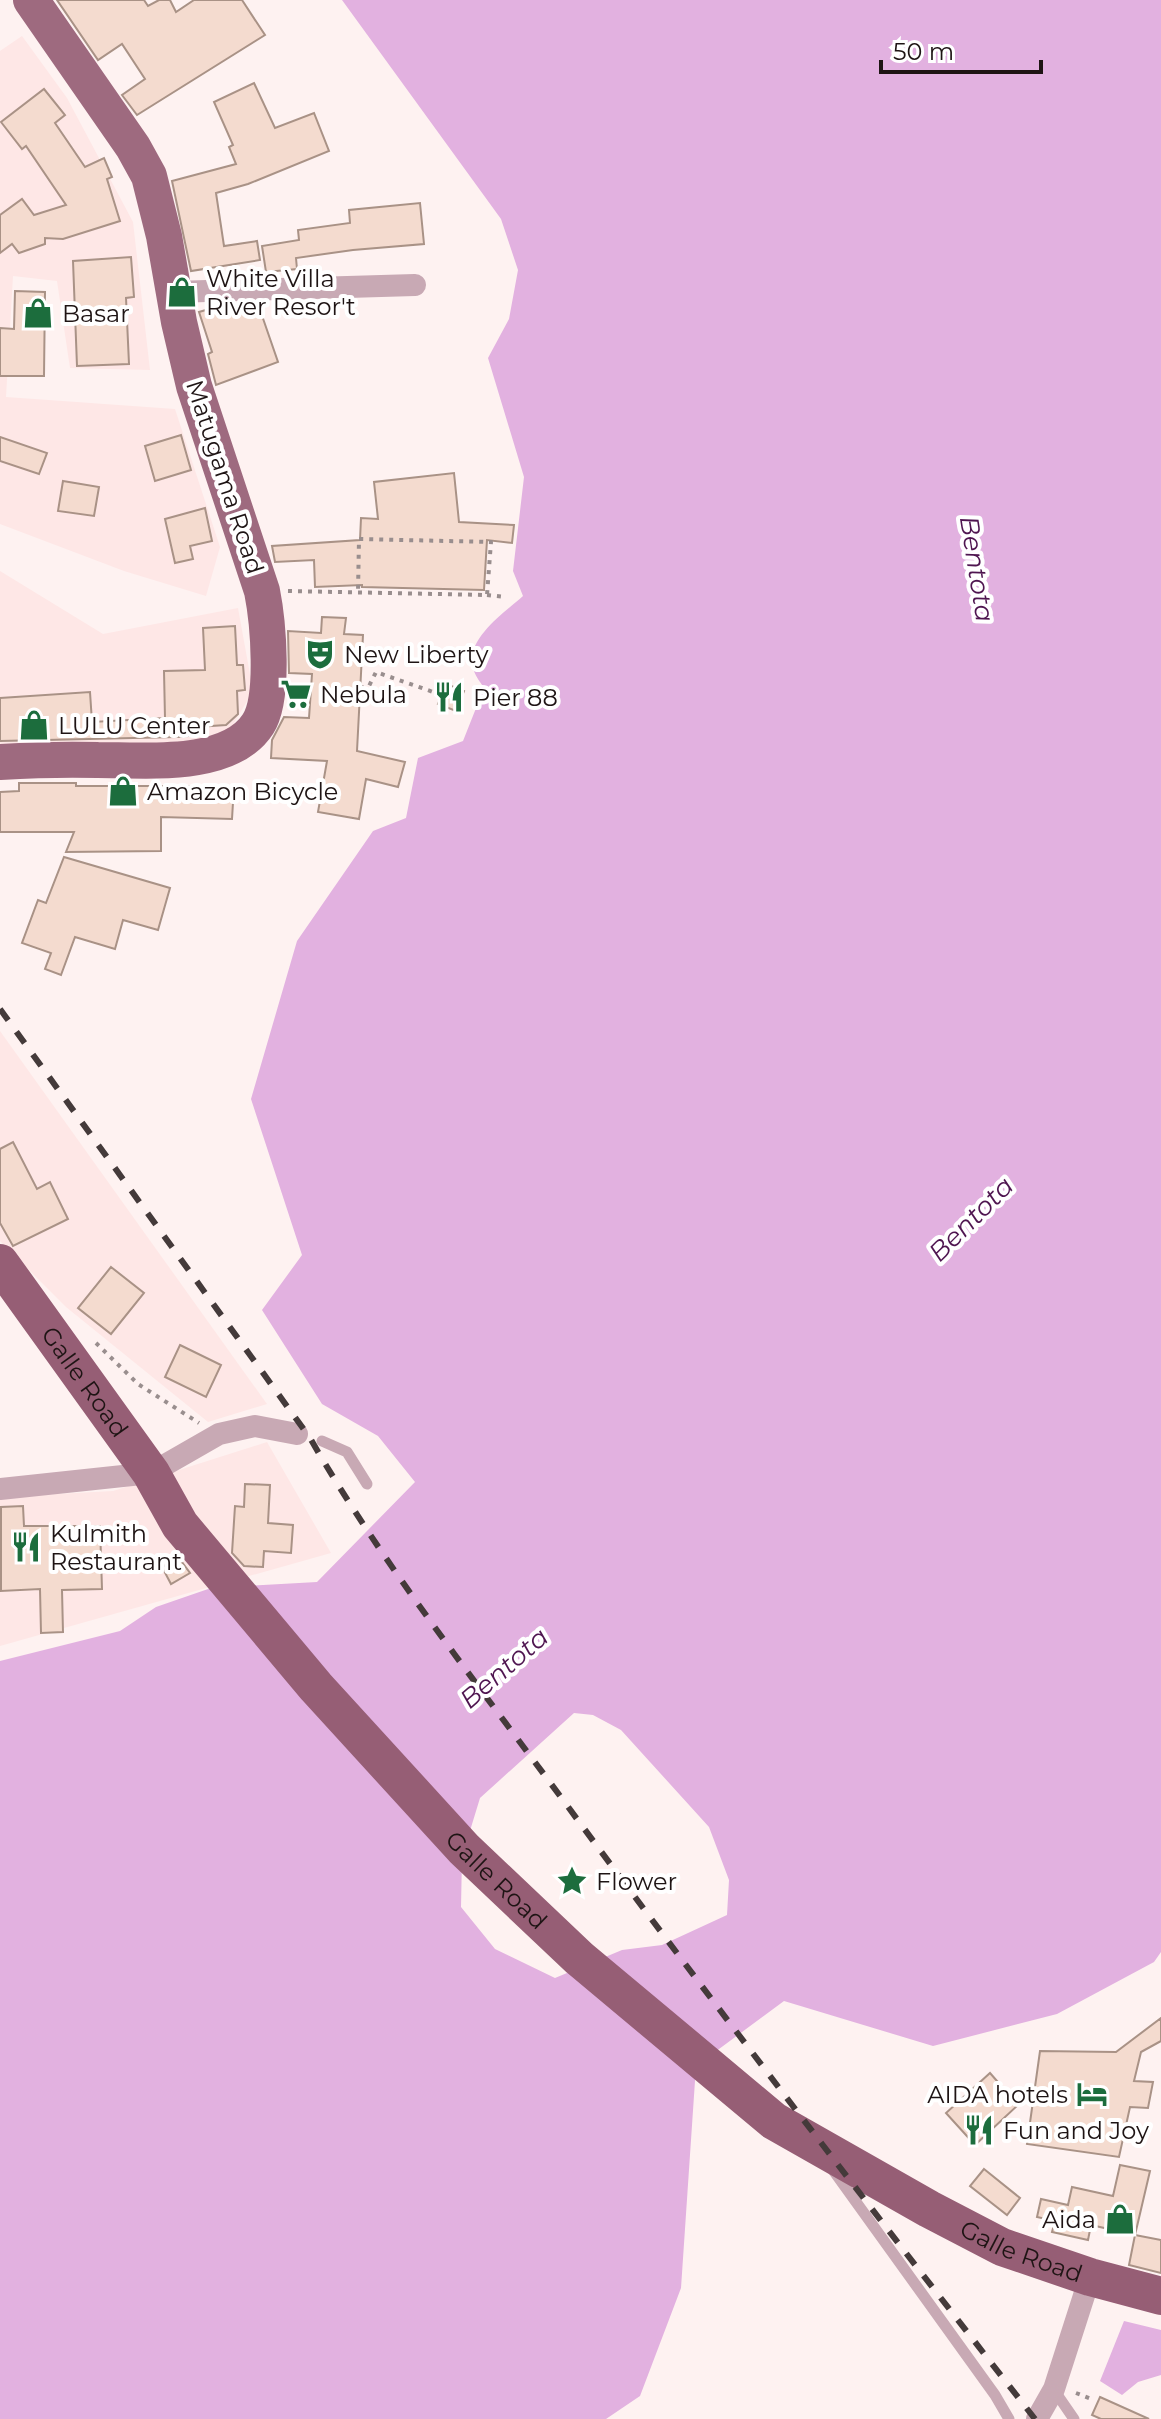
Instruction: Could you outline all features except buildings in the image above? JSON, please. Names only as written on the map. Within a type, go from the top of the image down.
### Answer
[{"type":"highway","name":"Galle Road","points":[[0,1263],[151,1473],[180,1525],[316,1687],[464,1849],[579,1958],[774,2121],[1002,2247],[1090,2277],[1161,2296]]},
{"type":"main road","name":"Matugama Road","points":[[0,762],[185,759],[226,749],[244,738],[259,723],[265,706],[268,640],[262,591],[194,386],[149,176],[133,147],[31,0]]},
{"type":"street","points":[[174,292],[415,285]]},
{"type":"street","points":[[0,1489],[151,1473],[219,1434],[255,1426],[297,1434]]},
{"type":"street","points":[[1037,2419],[1062,2390],[1090,2277]]},
{"type":"lane","points":[[322,1441],[347,1452],[367,1484]]},
{"type":"lane","points":[[774,2121],[820,2153],[995,2395],[1009,2419]]},
{"type":"lane","points":[[1062,2390],[1074,2419]]},
{"type":"path","points":[[358,592],[359,539],[374,539],[491,542],[487,595]]},
{"type":"path","points":[[262,591],[505,597]]},
{"type":"path","points":[[360,688],[369,686],[376,672],[436,693]]},
{"type":"path","points":[[88,1335],[138,1384],[219,1434]]},
{"type":"path","points":[[1062,2390],[1094,2400]]},
{"type":"shaded area","points":[[22,36],[67,98],[133,222],[150,370],[70,368],[57,281],[13,276],[6,397],[175,409],[220,547],[206,596],[124,571],[0,524],[0,51]]},
{"type":"shaded area","points":[[0,571],[103,634],[238,608],[253,691],[224,740],[0,750]]},
{"type":"shaded area","points":[[0,1031],[267,1404],[208,1422],[66,1307],[0,1241]]},
{"type":"shaded area","points":[[267,1442],[331,1553],[0,1646],[0,1497],[113,1491]]},
{"type":"water","name":"Bentota","points":[[342,0],[1161,0],[1161,1952],[1154,1962],[1057,2014],[933,2046],[784,2001],[696,2066],[681,2288],[640,2396],[606,2419],[0,2419],[0,1661],[120,1631],[156,1607],[211,1588],[317,1582],[415,1482],[378,1436],[322,1404],[262,1310],[302,1255],[251,1099],[297,941],[373,831],[406,818],[418,758],[463,741],[484,688],[474,671],[474,649],[496,619],[523,596],[513,571],[524,477],[488,358],[509,319],[518,270],[501,219]],"holes":[[[574,1713],[593,1715],[621,1730],[709,1827],[729,1880],[727,1915],[662,1945],[622,1950],[555,1978],[495,1949],[461,1907],[462,1857],[480,1798]]]},
{"type":"water","points":[[1124,2321],[1161,2330],[1161,2375],[1138,2382],[1122,2395],[1100,2381]]},
{"type":"railway","points":[[0,1009],[310,1438],[368,1532],[464,1667],[738,2034],[1035,2419]]},
{"type":"place","name":"White Villa River Resor't","points":[[182,292]]},
{"type":"place","name":"Basar","points":[[38,313]]},
{"type":"place","name":"New Liberty","points":[[320,654]]},
{"type":"place","name":"Nebula","points":[[296,694]]},
{"type":"place","name":"Pier 88","points":[[449,697]]},
{"type":"place","name":"LULU Center","points":[[34,725]]},
{"type":"place","name":"Amazon Bicycle","points":[[123,791]]},
{"type":"place","name":"Kulmith Restaurant","points":[[26,1547]]},
{"type":"place","name":"Flower","points":[[572,1881]]},
{"type":"place","name":"AIDA hotels","points":[[1092,2094]]},
{"type":"place","name":"Fun and Joy","points":[[979,2130]]},
{"type":"place","name":"Aida","points":[[1120,2219]]}]
